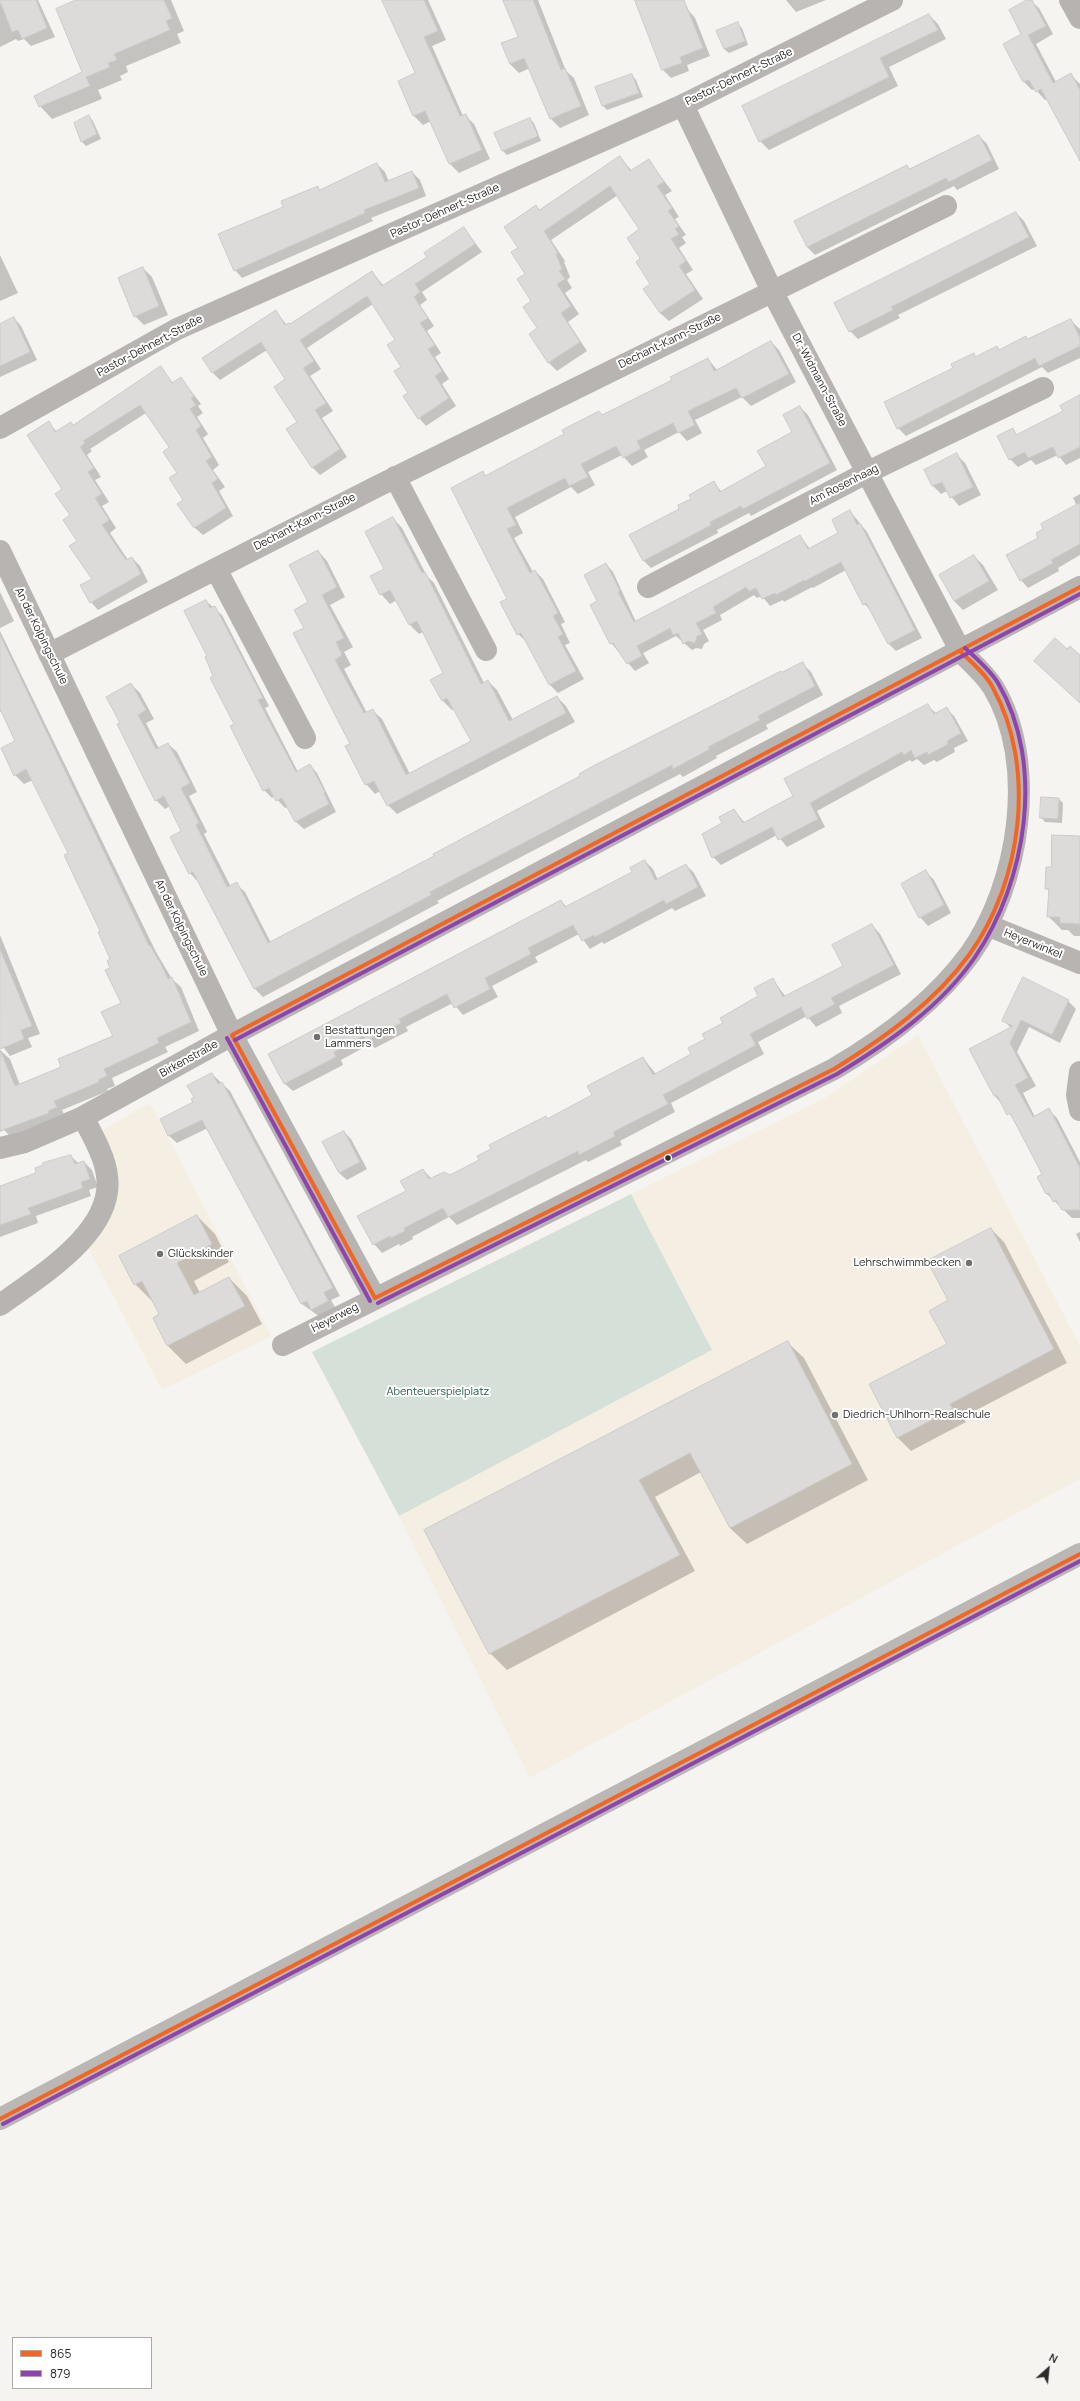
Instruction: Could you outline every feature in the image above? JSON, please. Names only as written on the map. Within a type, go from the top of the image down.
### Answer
[{"type":"main road","points":[[1070,0],[1080,18]]},
{"type":"main road","points":[[0,2119],[1080,1554]]},
{"type":"street","name":"Pastor-Dehnert-Straße","points":[[0,428],[177,329],[683,105],[892,0]]},
{"type":"street","name":"Dr.-Widmann-Straße","points":[[683,105],[772,291],[961,652]]},
{"type":"street","name":"Dechant-Kann-Straße","points":[[49,654],[395,477],[946,206]]},
{"type":"street","name":"Am Rosenhaag","points":[[648,588],[868,472],[1043,388]]},
{"type":"street","points":[[395,477],[486,650]]},
{"type":"street","name":"An der Kolpingschule","points":[[0,551],[232,1035],[375,1298]]},
{"type":"street","points":[[216,569],[305,738]]},
{"type":"street","name":"Birkenstraße","points":[[0,1148],[26,1142],[83,1117],[232,1035],[961,652],[1080,587]]},
{"type":"street","name":"Heyerweg","points":[[283,1345],[849,1060],[884,1037],[928,1000],[970,954],[987,924],[1004,882],[1011,856],[1017,821],[1018,765],[1015,744],[1001,703],[983,673],[961,652]]},
{"type":"street","name":"Heyerwinkel","points":[[987,924],[1080,963]]},
{"type":"street","points":[[1080,1072],[1077,1095],[1080,1110]]},
{"type":"street","points":[[0,1305],[74,1249],[85,1236],[100,1211],[106,1192],[107,1175],[102,1158],[83,1117]]},
{"type":"shaded area","name":"Diedrich-Uhlhorn-Realschule","points":[[918,1035],[1080,1346],[1080,1479],[530,1778],[399,1516],[712,1350],[631,1194],[823,1099]]},
{"type":"shaded area","name":"Glückskinder","points":[[150,1103],[271,1336],[162,1390],[87,1245],[115,1190],[115,1159],[102,1130]]},
{"type":"green space","name":"Abenteuerspielplatz","points":[[631,1194],[712,1350],[399,1516],[312,1352]]},
{"type":"building","points":[[0,0],[36,0],[47,28],[22,39],[18,30],[12,32]]},
{"type":"building","points":[[76,0],[164,0],[172,18],[166,21],[170,30],[114,54],[117,60],[108,63],[110,67],[86,77],[90,86],[39,107],[34,96],[82,72],[56,9]]},
{"type":"building","points":[[382,0],[424,0],[438,31],[424,37],[460,116],[466,114],[482,150],[449,164],[425,111],[413,116],[398,81],[415,73]]},
{"type":"building","points":[[503,0],[533,0],[561,70],[565,68],[581,106],[550,119],[524,58],[510,64],[501,43],[518,37]]},
{"type":"building","points":[[635,0],[684,0],[703,48],[680,57],[682,63],[662,70]]},
{"type":"building","points":[[1027,0],[1032,0],[1046,26],[1028,35],[1053,83],[1071,73],[1080,90],[1080,161],[1041,89],[1036,92],[1029,80],[1023,82],[1003,44],[1021,34],[1009,10]]},
{"type":"building","points":[[929,14],[938,30],[880,58],[889,77],[759,142],[742,106]]},
{"type":"building","points":[[738,22],[745,41],[724,49],[716,31]]},
{"type":"building","points":[[632,74],[639,93],[602,106],[595,87]]},
{"type":"building","points":[[89,115],[97,134],[81,142],[74,123]]},
{"type":"building","points":[[530,118],[538,136],[502,151],[494,133]]},
{"type":"building","points":[[979,135],[992,160],[949,182],[946,178],[807,247],[794,221],[907,165],[909,169]]},
{"type":"building","points":[[620,156],[630,171],[649,159],[664,182],[657,186],[672,208],[668,211],[679,226],[675,229],[679,234],[671,239],[686,261],[679,266],[695,290],[660,313],[643,289],[650,284],[636,262],[640,258],[627,238],[639,229],[610,186],[544,231],[558,253],[556,254],[562,269],[559,271],[565,279],[557,284],[571,306],[561,313],[580,342],[548,363],[529,334],[537,328],[523,307],[531,301],[517,279],[525,274],[511,252],[518,248],[504,227],[536,205],[539,210]]},
{"type":"building","points":[[377,163],[385,182],[412,171],[419,188],[364,210],[365,213],[234,271],[218,234],[283,207],[281,201],[318,186],[319,190]]},
{"type":"building","points":[[1016,212],[1029,237],[891,307],[893,310],[849,332],[834,303]]},
{"type":"building","points":[[464,227],[475,244],[415,284],[420,292],[414,297],[428,318],[420,323],[435,345],[428,349],[442,371],[435,376],[449,398],[418,419],[403,396],[408,393],[394,371],[401,367],[387,345],[395,340],[367,296],[300,340],[314,361],[303,368],[326,403],[315,410],[340,449],[312,468],[286,429],[297,422],[274,387],[285,379],[261,342],[212,373],[202,358],[276,310],[285,325],[290,324],[372,271],[382,286],[427,257],[424,253]]},
{"type":"building","points":[[143,267],[159,306],[134,317],[118,278]]},
{"type":"building","points":[[14,317],[30,352],[0,366],[0,324]]},
{"type":"building","points":[[1071,319],[1080,338],[1080,346],[1039,366],[1035,358],[897,429],[884,402],[953,368],[951,364],[974,353],[975,357],[997,346],[999,350],[1026,336],[1027,339]]},
{"type":"building","points":[[771,341],[789,374],[742,398],[736,388],[688,411],[695,425],[678,433],[673,423],[637,441],[641,449],[623,458],[616,446],[581,464],[588,477],[569,486],[565,478],[507,508],[516,525],[507,529],[530,573],[535,570],[558,613],[553,616],[563,634],[558,637],[576,671],[549,685],[521,633],[517,635],[500,602],[507,599],[451,488],[483,471],[485,476],[564,434],[562,430],[599,411],[602,415],[672,380],[670,377],[708,358],[714,371]]},
{"type":"building","points":[[161,366],[172,383],[181,377],[194,396],[191,398],[196,405],[190,409],[201,426],[196,430],[212,457],[206,461],[218,479],[212,483],[226,508],[194,528],[177,504],[183,500],[169,478],[177,473],[163,452],[169,447],[140,405],[83,441],[85,443],[80,447],[94,468],[88,472],[102,494],[95,498],[109,520],[102,525],[126,560],[132,557],[141,574],[90,603],[80,585],[92,579],[69,546],[77,541],[63,520],[70,515],[55,494],[62,489],[27,435],[49,421],[55,432],[71,422],[73,425]]},
{"type":"building","points":[[1080,395],[1080,447],[1058,458],[1053,447],[1028,458],[1025,452],[1009,460],[997,436],[1013,428],[1016,435],[1063,411],[1060,406]]},
{"type":"building","points":[[800,406],[830,463],[743,509],[741,506],[710,522],[711,525],[643,561],[629,535],[679,509],[678,505],[691,499],[689,495],[714,481],[720,492],[766,466],[757,451],[792,432],[783,415]]},
{"type":"building","points":[[957,453],[973,487],[950,498],[942,482],[932,486],[924,470]]},
{"type":"building","points":[[1080,503],[1080,544],[1051,560],[1053,563],[1020,581],[1006,555],[1038,538],[1036,533],[1043,529],[1041,524]]},
{"type":"building","points":[[850,510],[857,525],[860,523],[915,630],[888,644],[866,603],[863,605],[841,562],[776,595],[775,593],[762,599],[756,588],[749,591],[746,587],[713,607],[716,613],[696,623],[702,634],[697,636],[695,643],[688,641],[683,644],[678,633],[673,635],[670,628],[637,646],[642,656],[627,664],[613,643],[610,644],[590,605],[597,601],[584,575],[606,563],[620,591],[618,592],[634,622],[800,535],[808,549],[838,533],[832,520]]},
{"type":"building","points":[[393,517],[422,573],[425,572],[481,684],[488,680],[509,721],[557,696],[566,713],[387,806],[374,781],[365,785],[345,746],[350,744],[293,633],[304,628],[294,610],[308,602],[289,565],[318,550],[337,587],[322,595],[344,638],[336,642],[342,655],[335,660],[364,713],[373,709],[406,775],[471,741],[447,698],[442,701],[430,680],[443,673],[417,621],[409,625],[390,590],[380,595],[370,576],[384,569],[365,532]]},
{"type":"building","points":[[974,555],[989,581],[954,601],[939,575]]},
{"type":"building","points":[[206,600],[210,608],[215,606],[263,698],[258,700],[296,772],[310,764],[325,792],[324,793],[329,804],[295,822],[282,798],[276,801],[269,788],[263,791],[230,726],[234,724],[210,678],[213,676],[205,657],[207,656],[184,611]]},
{"type":"building","points":[[0,635],[149,946],[150,945],[159,960],[168,979],[172,977],[191,1022],[157,1038],[159,1043],[104,1069],[107,1076],[98,1080],[99,1082],[54,1101],[57,1107],[48,1111],[49,1113],[0,1131],[0,1050],[15,1086],[61,1067],[58,1059],[113,1036],[101,1012],[121,1003],[105,970],[110,968],[107,961],[110,959],[98,932],[100,931],[64,855],[68,853],[26,769],[14,776],[1,748],[15,741],[0,709]]},
{"type":"building","points":[[1055,638],[1067,649],[1070,646],[1080,655],[1080,703],[1034,661]]},
{"type":"building","points":[[803,662],[815,686],[758,716],[760,720],[708,747],[710,749],[673,769],[672,765],[430,892],[431,895],[254,989],[193,872],[189,874],[170,837],[181,831],[164,796],[155,801],[117,724],[120,723],[106,697],[131,683],[146,710],[138,715],[156,749],[168,743],[190,783],[181,788],[199,823],[196,825],[227,887],[237,882],[268,943],[434,856],[433,854],[580,776],[579,774],[593,766],[781,671],[782,672]]},
{"type":"building","points":[[928,704],[934,714],[947,707],[961,733],[947,741],[948,744],[928,755],[927,752],[915,758],[911,750],[904,755],[902,752],[810,803],[818,819],[778,840],[772,827],[712,858],[702,834],[722,823],[719,817],[734,809],[743,823],[793,796],[784,779]]},
{"type":"building","points":[[1041,797],[1059,798],[1058,819],[1040,818]]},
{"type":"building","points":[[1052,835],[1080,836],[1080,924],[1060,923],[1060,917],[1047,917],[1049,889],[1045,889],[1046,867],[1051,867]]},
{"type":"building","points":[[645,860],[655,880],[686,864],[698,887],[666,904],[664,900],[595,937],[594,935],[582,941],[573,925],[528,948],[531,954],[485,978],[490,989],[454,1008],[447,994],[399,1019],[401,1023],[366,1041],[363,1036],[334,1052],[336,1057],[284,1084],[268,1054],[561,900],[565,907],[632,872],[630,868]]},
{"type":"building","points":[[926,870],[944,905],[919,918],[901,884]]},
{"type":"building","points":[[872,924],[894,965],[831,998],[835,1004],[807,1019],[801,1007],[750,1034],[756,1045],[663,1095],[668,1104],[613,1132],[615,1136],[579,1155],[578,1151],[448,1217],[443,1208],[404,1228],[405,1231],[391,1238],[390,1236],[373,1245],[357,1216],[406,1191],[400,1181],[423,1169],[429,1179],[444,1172],[450,1175],[479,1160],[477,1156],[491,1149],[489,1145],[546,1116],[547,1119],[592,1095],[587,1086],[643,1057],[653,1075],[691,1054],[688,1048],[705,1039],[702,1034],[723,1023],[720,1018],[758,996],[754,988],[773,978],[783,997],[843,966],[832,945]]},
{"type":"building","points":[[0,949],[32,1026],[21,1030],[24,1039],[0,1049]]},
{"type":"building","points":[[1023,977],[1069,1000],[1052,1035],[1021,1020],[1010,1043],[1028,1078],[1015,1085],[1033,1117],[1049,1108],[1080,1168],[1080,1210],[1062,1210],[1056,1200],[1053,1202],[1049,1193],[1046,1194],[1037,1177],[1042,1174],[1010,1113],[1007,1115],[997,1095],[994,1096],[969,1049],[1013,1026],[1002,1021]]},
{"type":"building","points":[[212,1073],[218,1084],[222,1082],[333,1288],[324,1292],[328,1301],[311,1310],[307,1301],[301,1304],[202,1120],[168,1136],[160,1119],[193,1102],[191,1099],[194,1097],[187,1086]]},
{"type":"building","points":[[344,1131],[360,1162],[339,1173],[322,1142]]},
{"type":"building","points":[[71,1155],[75,1164],[84,1161],[90,1179],[81,1182],[83,1188],[28,1208],[31,1214],[0,1225],[0,1186],[36,1173],[35,1168],[43,1165],[43,1163]]},
{"type":"building","points":[[197,1215],[212,1244],[177,1263],[194,1295],[229,1277],[245,1306],[167,1346],[153,1318],[159,1314],[142,1281],[134,1285],[119,1256]]},
{"type":"building","points":[[991,1228],[1054,1349],[950,1404],[953,1409],[897,1438],[869,1384],[947,1344],[929,1311],[948,1300],[927,1261]]},
{"type":"building","points":[[788,1341],[852,1464],[730,1528],[690,1453],[639,1480],[680,1555],[489,1654],[424,1530]]},
{"type":"transit line","name":"865","points":[[232,1035],[1080,587]]},
{"type":"transit line","name":"879","points":[[235,1040],[1080,594]]},
{"type":"transit line","name":"879","points":[[378,1303],[837,1074],[894,1037],[930,1008],[946,992],[975,957],[993,927],[1007,894],[1017,859],[1024,823],[1025,786],[1022,750],[1013,715],[995,678],[965,648]]},
{"type":"transit line","name":"865","points":[[375,1298],[834,1069],[889,1032],[940,989],[969,955],[987,926],[1001,894],[1011,860],[1017,824],[1019,788],[1015,753],[1007,719],[987,678],[961,652]]},
{"type":"transit line","name":"865","points":[[232,1035],[375,1298]]},
{"type":"transit line","name":"879","points":[[227,1038],[370,1301]]},
{"type":"transit line","name":"865","points":[[0,2119],[1080,1554]]},
{"type":"transit line","name":"879","points":[[3,2124],[1080,1561]]},
{"type":"place","name":"Bestattungen Lammers","points":[[317,1037]]},
{"type":"place","name":"Glückskinder","points":[[160,1254]]},
{"type":"place","name":"Lehrschwimmbecken","points":[[969,1263]]},
{"type":"place","name":"Diedrich-Uhlhorn-Realschule","points":[[835,1415]]}]
